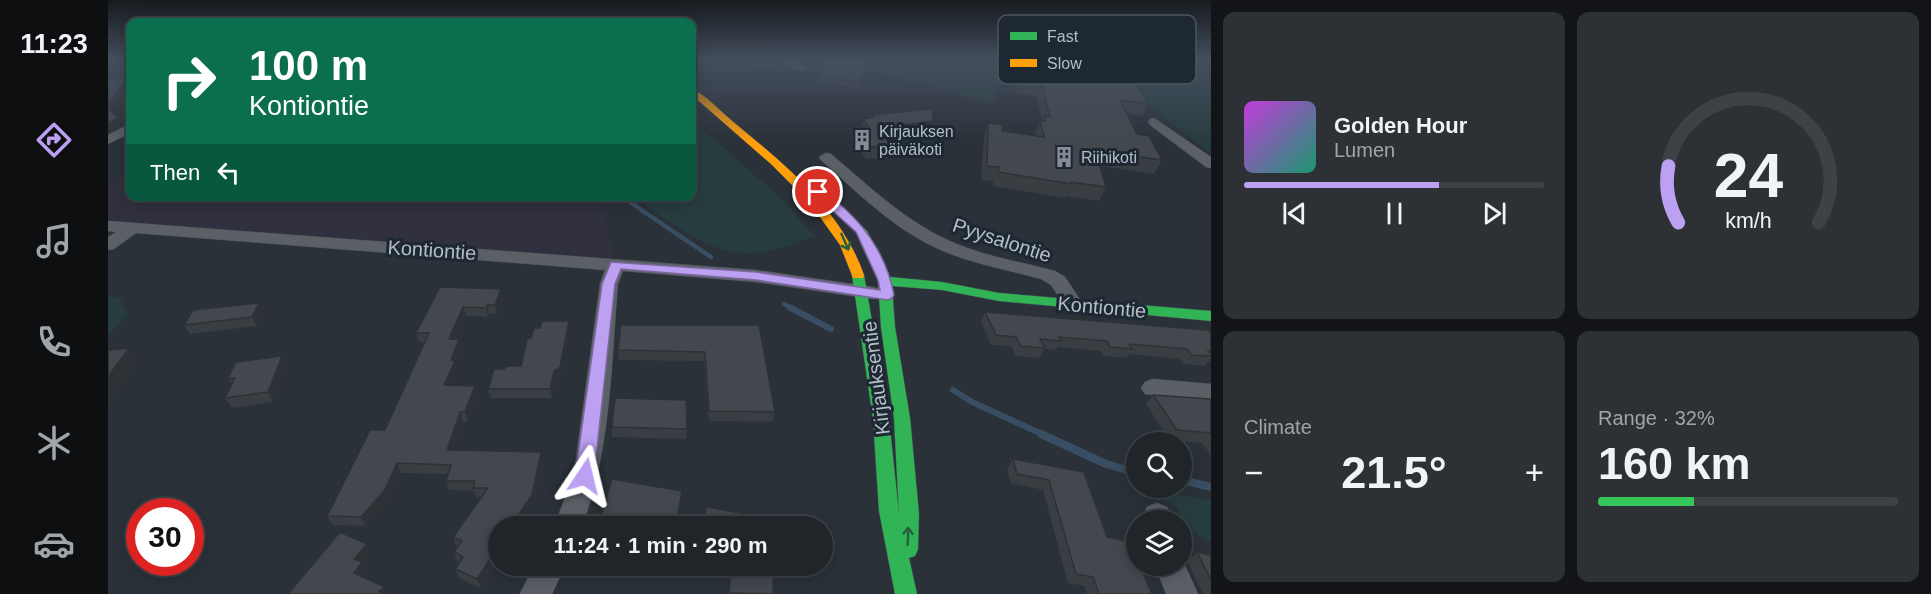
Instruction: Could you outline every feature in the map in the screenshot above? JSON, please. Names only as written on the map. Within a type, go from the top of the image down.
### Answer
[{"type":"street","name":"Kirjauksentie","points":[[696,95],[778,167],[840,232],[860,285],[882,419],[889,511],[906,594]]},
{"type":"street","points":[[1154,122],[1211,164]]},
{"type":"street","points":[[108,140],[126,130]]},
{"type":"street","name":"Pyysalontie","points":[[826,157],[897,215],[927,235],[974,256],[1048,275],[1058,281],[1073,304]]},
{"type":"street","name":"Kirjauksentie","points":[[778,167],[806,182],[852,220],[868,242],[886,288],[888,327],[902,418],[909,514],[906,594]]},
{"type":"street","name":"Kontiontie","points":[[108,226],[616,264],[999,297],[1209,318]]},
{"type":"street","points":[[108,245],[132,228]]},
{"type":"street","points":[[572,516],[581,493],[588,459],[609,284],[616,264]]},
{"type":"street","points":[[1153,388],[1211,393]]},
{"type":"street","points":[[536,594],[545,576]]},
{"type":"street","points":[[1174,576],[1182,594]]},
{"type":"shaded area","points":[[108,177],[126,178],[126,201],[601,201],[616,265],[108,226]]},
{"type":"green space","points":[[934,88],[999,88],[993,104]]},
{"type":"green space","points":[[1125,88],[1211,88],[1211,154]]},
{"type":"green space","points":[[696,123],[779,196],[815,236],[766,252],[747,253],[729,251],[712,245],[679,228],[639,201],[696,201]]},
{"type":"green space","points":[[108,296],[120,298],[128,315],[108,336]]},
{"type":"green space","points":[[1192,497],[1211,500],[1211,542],[1192,532],[1192,510],[1179,510],[1178,507],[1157,498]]},
{"type":"building","points":[[108,88],[120,88],[108,105]]},
{"type":"building","points":[[1042,88],[1138,88],[1149,104],[1120,100],[1137,134],[1149,136],[1162,160],[1095,151],[1106,187],[998,172],[999,167],[987,166],[988,123],[1003,125],[1002,131],[1044,137],[1040,121],[1045,121],[1044,116],[1050,117]]},
{"type":"building","points":[[108,109],[118,118],[108,123]]},
{"type":"building","points":[[932,109],[933,121],[901,125],[906,128],[880,131],[892,146],[869,147],[855,127],[869,127],[863,119],[874,117],[872,115]]},
{"type":"building","points":[[440,287],[501,289],[495,305],[487,305],[486,308],[463,307],[449,339],[459,339],[451,360],[455,361],[444,385],[475,386],[465,412],[460,412],[447,450],[541,452],[532,495],[518,516],[488,516],[488,562],[477,579],[455,569],[463,557],[454,552],[462,541],[453,537],[488,488],[473,488],[475,481],[446,481],[451,465],[397,463],[385,490],[361,517],[327,516],[370,430],[385,430],[429,333],[416,333]]},
{"type":"building","points":[[259,303],[252,317],[184,325],[193,310]]},
{"type":"building","points":[[985,312],[1208,330],[1211,333],[1211,351],[1208,351],[1211,356],[1191,355],[1187,349],[1129,344],[1132,349],[1110,347],[1107,341],[1059,337],[1061,341],[1040,339],[1045,348],[1021,346],[1016,337],[996,335]]},
{"type":"building","points":[[542,321],[569,321],[560,367],[554,371],[550,389],[488,389],[494,369],[521,366],[527,339],[531,338],[534,328],[540,328]]},
{"type":"building","points":[[621,325],[759,325],[775,412],[709,411],[705,352],[618,350]]},
{"type":"building","points":[[129,348],[108,377],[108,350]]},
{"type":"building","points":[[282,356],[268,392],[225,398],[235,378],[228,378],[236,362]]},
{"type":"building","points":[[1153,395],[1211,399],[1211,433],[1177,430]]},
{"type":"building","points":[[615,398],[686,400],[687,429],[612,427]]},
{"type":"building","points":[[1013,459],[1084,472],[1107,537],[1126,541],[1126,576],[1144,576],[1152,594],[1099,594],[1093,577],[1076,574],[1049,480],[1017,474]]},
{"type":"building","points":[[612,479],[682,491],[677,516],[601,516]]},
{"type":"building","points":[[706,507],[758,516],[705,516]]},
{"type":"building","points":[[340,532],[367,544],[354,559],[362,562],[354,573],[385,587],[379,591],[386,594],[288,594]]},
{"type":"building","points":[[1197,552],[1211,555],[1211,580]]},
{"type":"building","points":[[731,576],[774,576],[773,594],[729,593]]},
{"type":"waterway","points":[[628,201],[636,206]]},
{"type":"waterway","points":[[634,205],[711,257]]},
{"type":"waterway","points":[[784,304],[792,308]]},
{"type":"waterway","points":[[789,307],[831,329]]},
{"type":"waterway","points":[[953,390],[972,402],[1044,435]]},
{"type":"waterway","points":[[1041,434],[1106,464],[1126,470]]},
{"type":"waterway","points":[[1192,482],[1211,487]]},
{"type":"traffic: fast","points":[[838,209],[861,231],[885,281],[888,327],[902,418],[909,514],[908,549]]},
{"type":"traffic: fast","points":[[858,275],[881,419],[889,511],[906,594]]},
{"type":"traffic: fast","points":[[885,281],[942,286],[999,297],[1211,316]]},
{"type":"traffic: slow","points":[[696,94],[774,162],[814,201],[846,245],[858,275]]},
{"type":"place","name":"Kirjauksen päiväkoti","points":[[862,140]]},
{"type":"place","name":"Riihikoti","points":[[1064,157]]},
{"type":"route","points":[[585,476],[609,284],[616,264],[756,276],[888,295],[885,280],[861,231],[852,220],[818,192]]}]
